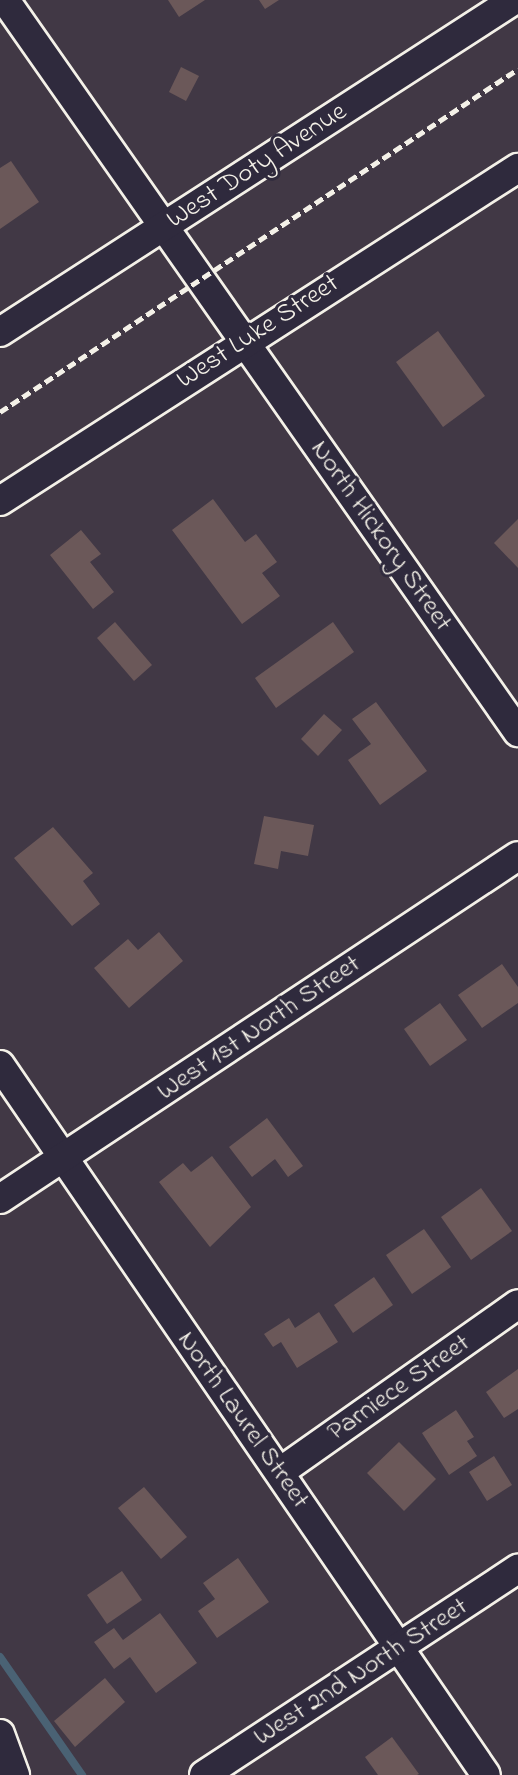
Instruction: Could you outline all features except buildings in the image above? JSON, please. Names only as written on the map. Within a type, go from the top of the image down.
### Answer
[{"type":"street","name":"North Hickory Street","points":[[4,0],[166,226],[518,732]]},
{"type":"street","name":"West Doty Avenue","points":[[0,332],[514,0]]},
{"type":"street","name":"West Luke Street","points":[[0,501],[244,340],[518,168]]},
{"type":"street","name":"West 1st North Street","points":[[0,1199],[518,856]]},
{"type":"street","name":"North Laurel Street","points":[[0,1065],[61,1160],[280,1472],[397,1648],[486,1775]]},
{"type":"street","name":"Parniece Street","points":[[280,1472],[518,1304]]},
{"type":"street","name":"West 2nd North Street","points":[[204,1775],[518,1569]]},
{"type":"street","points":[[0,1734],[15,1775]]},
{"type":"waterway","points":[[0,1657],[82,1775]]},
{"type":"railway","points":[[0,412],[518,69]]}]
